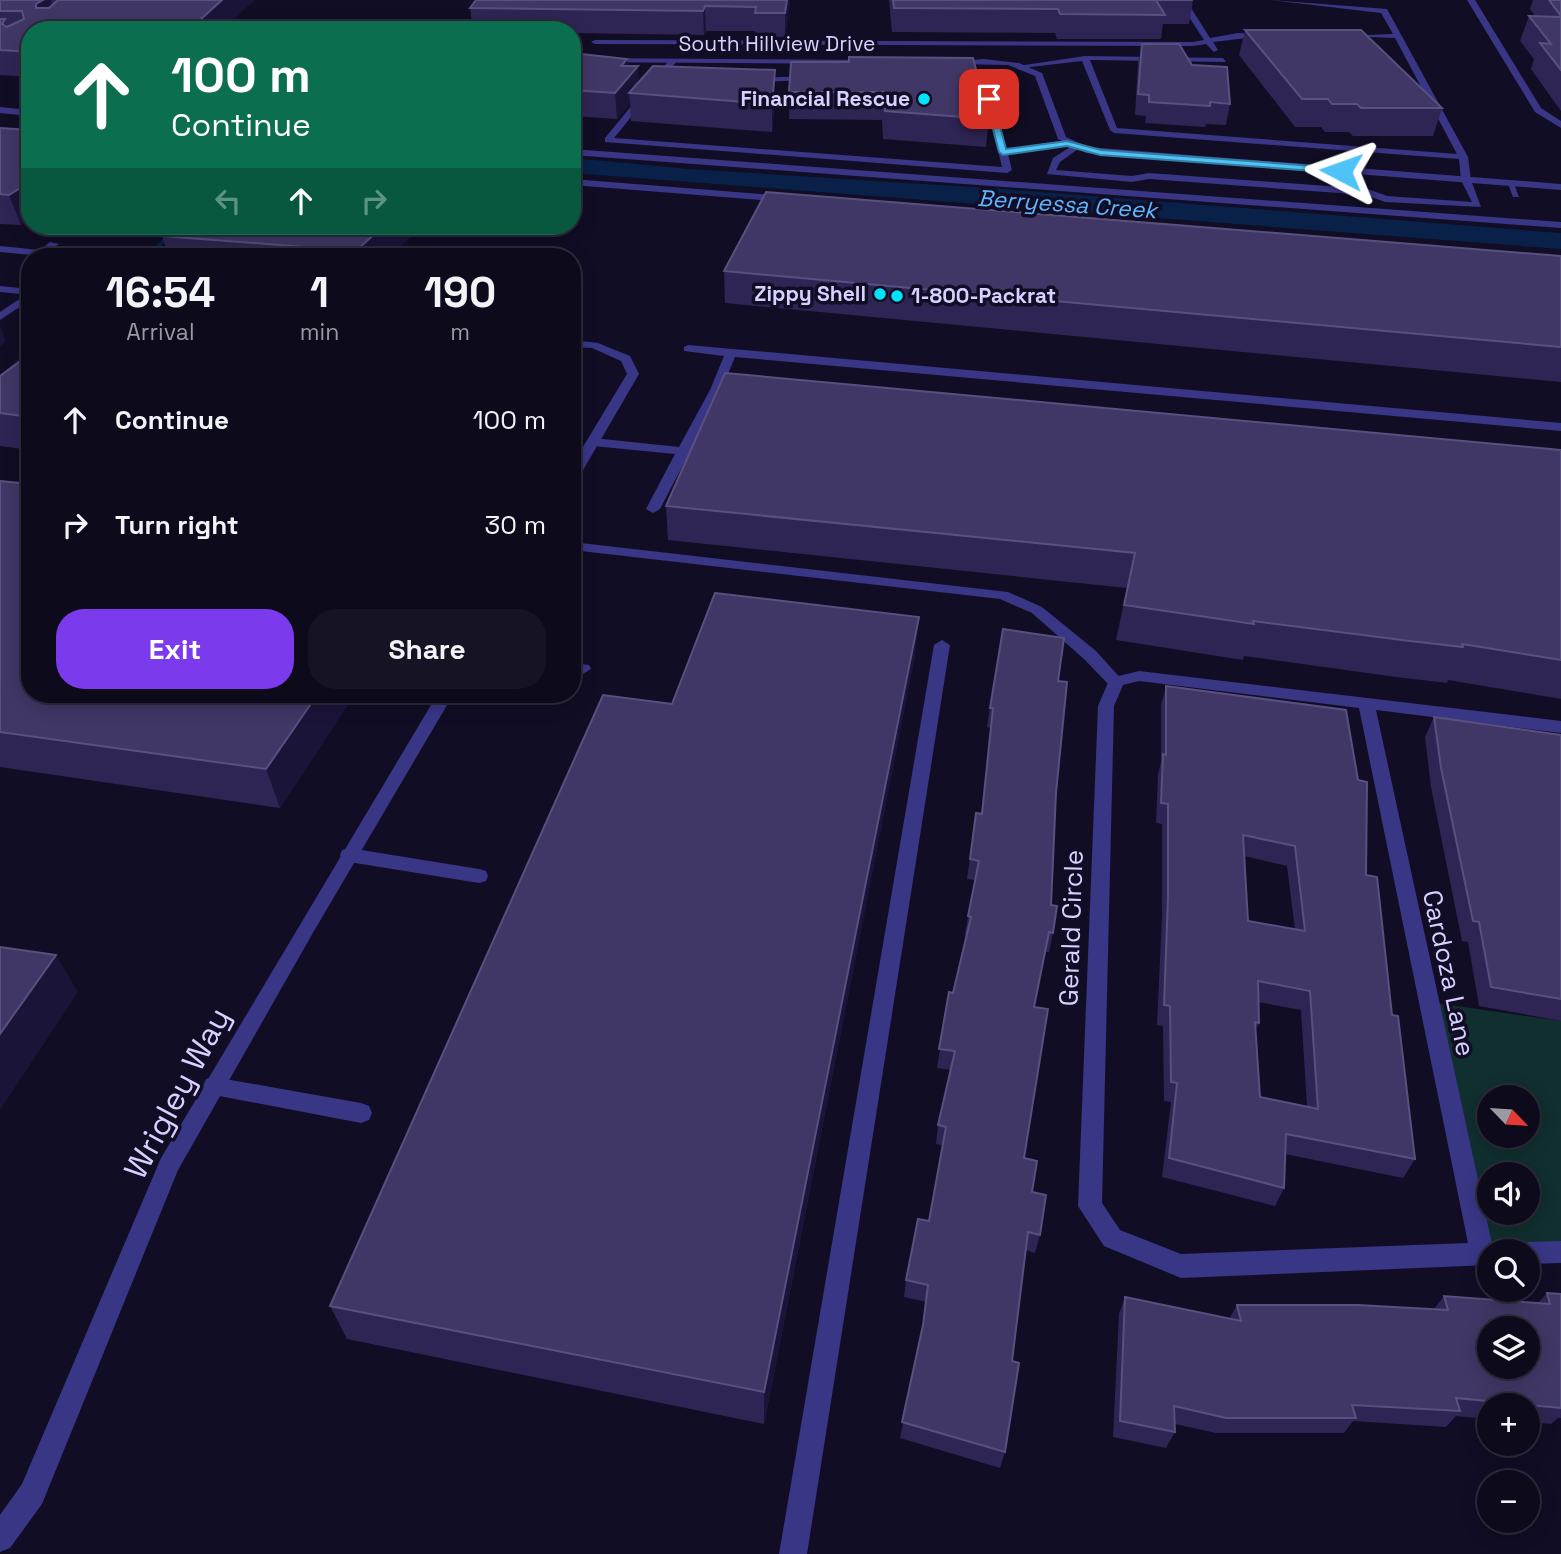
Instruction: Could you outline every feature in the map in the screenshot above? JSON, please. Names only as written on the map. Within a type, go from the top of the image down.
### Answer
[{"type":"street","points":[[941,62],[991,62],[1021,66],[1085,58],[1223,60],[1206,41],[1182,0]]},
{"type":"street","points":[[1071,145],[1056,160],[1050,172],[1132,179],[1149,176],[1253,183],[1368,192],[1385,199],[1478,205],[1466,180],[1462,158],[1384,11],[1273,0]]},
{"type":"street","points":[[1471,0],[1538,110],[1561,125]]},
{"type":"street","points":[[594,42],[886,49],[1192,44],[1238,35],[1278,36]]},
{"type":"street","points":[[1331,36],[1397,36]]},
{"type":"street","points":[[1085,58],[1114,130],[1462,158]]},
{"type":"street","name":"South Hillview Drive","points":[[581,60],[877,62]]},
{"type":"street","points":[[673,61],[662,78],[608,140],[787,149],[1007,170],[984,79],[945,79]]},
{"type":"street","points":[[787,79],[790,61]]},
{"type":"street","points":[[1021,66],[1038,75],[1062,139],[1071,145],[1100,153],[1561,187]]},
{"type":"street","points":[[662,78],[674,78]]},
{"type":"street","points":[[737,80],[827,78]]},
{"type":"street","points":[[0,110],[21,112]]},
{"type":"street","points":[[1262,143],[1265,165]]},
{"type":"street","points":[[1003,152],[1071,145]]},
{"type":"street","points":[[581,153],[1561,225]]},
{"type":"street","points":[[1251,164],[1253,183]]},
{"type":"street","points":[[581,183],[803,200]]},
{"type":"street","points":[[1510,183],[1516,195]]},
{"type":"street","points":[[48,248],[54,244]]},
{"type":"street","points":[[0,249],[21,251]]},
{"type":"street","points":[[0,289],[21,292]]},
{"type":"street","points":[[0,317],[21,301]]},
{"type":"street","points":[[581,344],[594,345],[626,359],[633,374],[581,462]]},
{"type":"street","points":[[688,349],[1561,428]]},
{"type":"street","points":[[653,509],[716,390],[731,353]]},
{"type":"street","points":[[593,442],[684,451]]},
{"type":"street","points":[[581,547],[1003,595],[1037,610],[1090,655],[1116,682],[1139,676],[1561,727]]},
{"type":"street","points":[[793,1554],[942,645]]},
{"type":"street","name":"Gerald Circle","points":[[1116,682],[1106,706],[1090,1206],[1112,1238],[1181,1266],[1477,1254]]},
{"type":"street","name":"Wrigley Way","points":[[0,1538],[32,1494],[169,1165],[440,703]]},
{"type":"street","name":"Cardoza Lane","points":[[1366,703],[1483,1239]]},
{"type":"street","points":[[349,855],[480,876]]},
{"type":"street","points":[[214,1086],[361,1113]]},
{"type":"street","points":[[1540,1253],[1561,1252]]},
{"type":"green space","points":[[1428,1002],[1561,1021],[1561,1252],[1540,1252],[1540,1239],[1479,1239]]},
{"type":"water","name":"Berryessa Creek","points":[[581,159],[1561,233],[1561,249],[581,174]]},
{"type":"building","points":[[0,0],[43,0],[36,4],[36,8],[49,8],[58,0],[222,0],[199,21],[21,21],[21,51],[0,50],[0,19],[5,19],[2,24],[7,27],[24,19],[22,11],[0,11]]},
{"type":"building","points":[[476,0],[787,0],[785,13],[755,13],[756,7],[705,6],[703,11],[470,8]]},
{"type":"building","points":[[893,0],[1156,0],[1165,15],[1060,14],[1058,9],[894,8]]},
{"type":"building","points":[[1549,0],[1561,0],[1561,16]]},
{"type":"building","points":[[1529,16],[1561,17],[1561,70],[1540,43],[1551,44]]},
{"type":"building","points":[[1245,30],[1361,30],[1442,108],[1361,108],[1357,104],[1332,104],[1328,99],[1302,99]]},
{"type":"building","points":[[1142,44],[1179,44],[1192,65],[1227,67],[1230,104],[1210,102],[1210,106],[1149,102],[1149,95],[1138,94]]},
{"type":"building","points":[[581,54],[627,59],[621,66],[638,66],[615,93],[581,91]]},
{"type":"building","points":[[849,57],[973,58],[989,119],[885,111],[883,92],[789,92],[791,62],[849,62]]},
{"type":"building","points":[[653,66],[775,70],[772,104],[629,93]]},
{"type":"building","points":[[0,128],[21,129],[21,188],[9,195],[0,194]]},
{"type":"building","points":[[766,192],[1561,256],[1561,347],[724,271]]},
{"type":"building","points":[[373,235],[359,248],[317,248],[162,236]]},
{"type":"building","points":[[21,361],[21,416],[0,413],[0,376]]},
{"type":"building","points":[[725,373],[1561,450],[1561,660],[1462,644],[1463,647],[1253,621],[1254,624],[1124,605],[1135,553],[666,506]]},
{"type":"building","points":[[0,481],[21,483],[21,703],[311,703],[266,769],[0,732]]},
{"type":"building","points":[[715,593],[919,617],[764,1392],[330,1306],[603,695],[672,704]]},
{"type":"building","points":[[1003,629],[1064,638],[1058,681],[1067,682],[1056,793],[1051,905],[1057,906],[1034,1007],[1048,1009],[1024,1158],[1037,1161],[1032,1192],[1046,1195],[1040,1235],[1028,1232],[1012,1361],[1019,1363],[1005,1452],[902,1422],[923,1325],[928,1285],[906,1280],[918,1219],[929,1221],[946,1127],[938,1125],[955,1051],[939,1049],[949,992],[953,993],[971,917],[968,916],[979,861],[970,859],[976,813],[982,814],[993,708],[990,708]]},
{"type":"building","points":[[1166,686],[1346,710],[1358,780],[1367,782],[1366,875],[1377,877],[1392,1015],[1398,1016],[1415,1159],[1286,1134],[1284,1188],[1169,1158],[1177,1083],[1171,1082],[1170,1006],[1164,1005],[1168,804],[1161,803],[1163,754],[1166,755]],"holes":[[[1243,835],[1295,846],[1305,931],[1248,921]],[[1258,981],[1310,991],[1318,1109],[1260,1097],[1255,1022],[1259,1023]]]},
{"type":"building","points":[[1434,717],[1561,735],[1561,999],[1491,987],[1479,922],[1473,921],[1441,768]]},
{"type":"building","points":[[0,947],[56,955],[0,1034]]},
{"type":"building","points":[[1547,1293],[1561,1294],[1561,1408],[1540,1406],[1540,1393],[1477,1393],[1477,1400],[1456,1398],[1460,1411],[1352,1405],[1356,1418],[1226,1418],[1174,1406],[1175,1432],[1120,1421],[1125,1297],[1241,1321],[1237,1305],[1358,1305],[1448,1310],[1444,1296],[1477,1298],[1477,1302],[1550,1304]]},
{"type":"waterway","points":[[155,248],[171,235]]},
{"type":"waterway","points":[[0,379],[21,362]]},
{"type":"place","name":"Financial Rescue","points":[[924,99]]},
{"type":"place","name":"Zippy Shell","points":[[880,294]]},
{"type":"place","name":"1-800-Packrat","points":[[897,296]]},
{"type":"route","points":[[989,99],[1003,152],[1067,143],[1100,153],[1341,171]]}]
